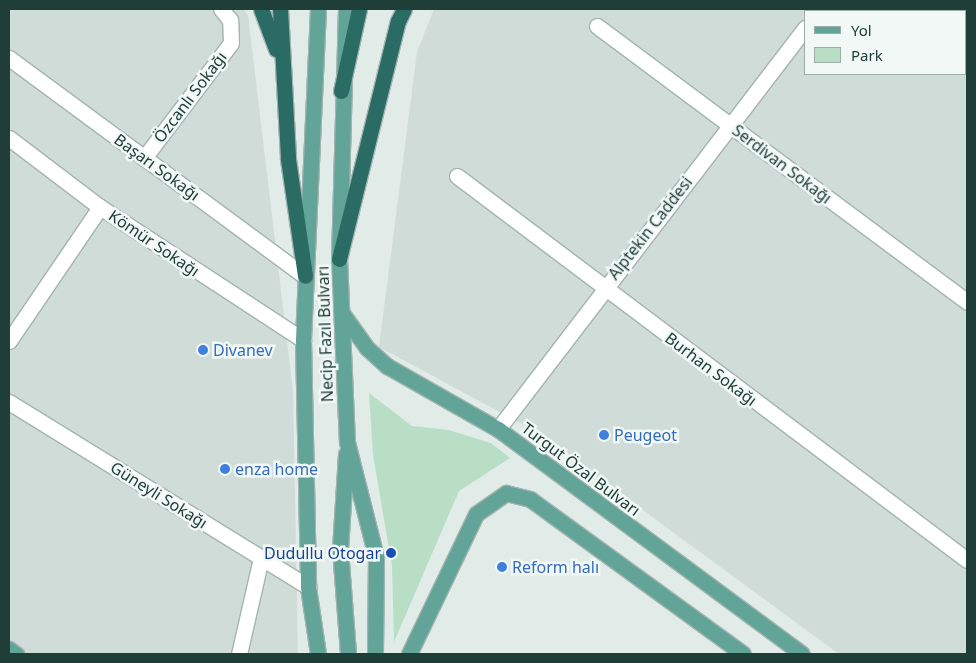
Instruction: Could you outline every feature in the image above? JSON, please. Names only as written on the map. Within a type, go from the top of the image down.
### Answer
[{"type":"highway","points":[[261,9],[276,42],[288,159],[305,276]]},
{"type":"highway","points":[[280,9],[288,159]]},
{"type":"highway","points":[[341,91],[359,9]]},
{"type":"highway","points":[[339,259],[404,9]]},
{"type":"main road","name":"Necip Fazıl Bulvarı","points":[[318,9],[305,276],[304,340],[308,587],[318,654]]},
{"type":"main road","name":"Necip Fazıl Bulvarı","points":[[346,9],[341,91],[339,259],[347,442],[376,557],[375,654]]},
{"type":"main road","name":"Turgut Özal Bulvarı","points":[[342,313],[367,348],[387,366],[498,429],[802,654]]},
{"type":"main road","points":[[347,442],[340,549],[348,654]]},
{"type":"main road","points":[[409,654],[476,514],[506,493],[530,499],[743,654]]},
{"type":"main road","points":[[9,649],[16,654]]},
{"type":"street","name":"Özcanlı Sokağı","points":[[144,158],[231,43],[230,20],[221,9]]},
{"type":"street","name":"Serdivan Sokağı","points":[[597,26],[967,302]]},
{"type":"street","name":"Alptekin Caddesi","points":[[498,429],[603,288],[804,29]]},
{"type":"street","name":"Başarı Sokağı","points":[[9,58],[305,276]]},
{"type":"street","name":"Kömür Sokağı","points":[[9,138],[100,207],[304,340]]},
{"type":"street","name":"Burhan Sokağı","points":[[457,176],[603,288],[967,560]]},
{"type":"street","points":[[9,341],[100,207]]},
{"type":"street","name":"Güneyli Sokağı","points":[[9,402],[308,587]]},
{"type":"street","points":[[238,654],[261,558]]},
{"type":"shaded area","points":[[9,9],[243,9],[248,15],[293,391],[298,654],[9,654]]},
{"type":"shaded area","points":[[434,9],[967,9],[967,654],[839,654],[535,431],[379,347],[417,52]]},
{"type":"green space","points":[[369,393],[412,426],[449,430],[491,443],[510,458],[459,491],[394,642],[392,566],[373,455]]},
{"type":"place","name":"Divanev","points":[[203,350]]},
{"type":"place","name":"Peugeot","points":[[604,435]]},
{"type":"place","name":"enza home","points":[[225,469]]},
{"type":"place","name":"Dudullu Otogar","points":[[391,553]]},
{"type":"place","name":"Reform halı","points":[[502,567]]}]
